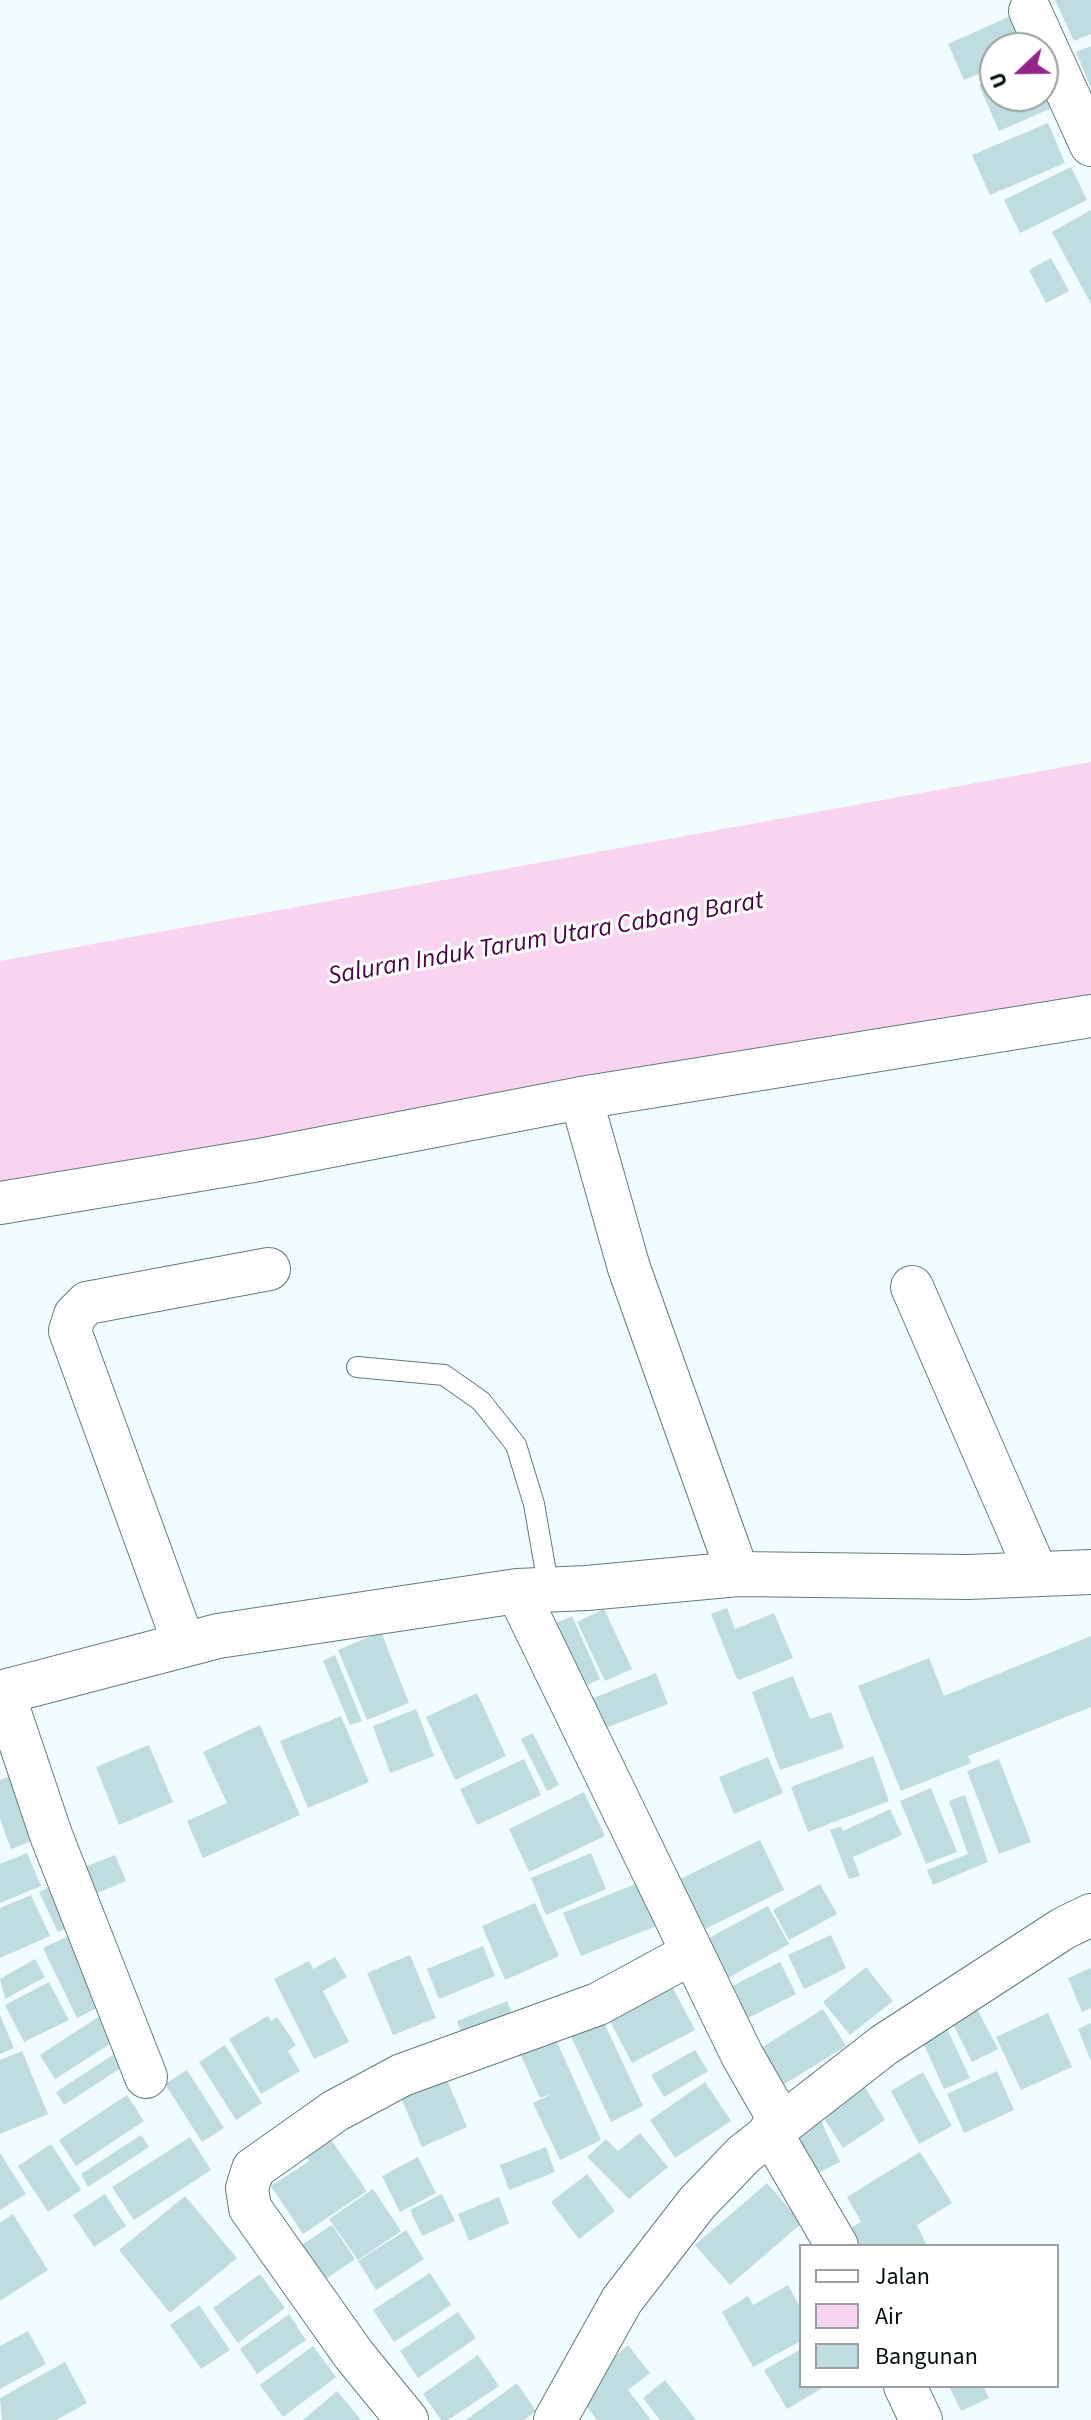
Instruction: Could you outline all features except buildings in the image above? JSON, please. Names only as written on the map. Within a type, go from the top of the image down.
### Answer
[{"type":"main road","points":[[1,1693],[184,1644],[533,1590],[738,1574],[968,1577],[1091,1572]]},
{"type":"street","points":[[1030,11],[1091,145]]},
{"type":"street","points":[[0,1203],[259,1160],[581,1098],[1091,1016]]},
{"type":"street","points":[[581,1098],[629,1268],[738,1574]]},
{"type":"street","points":[[184,1644],[70,1331],[75,1315],[87,1303],[269,1269]]},
{"type":"street","points":[[912,1287],[1037,1574]]},
{"type":"street","points":[[533,1590],[692,1953],[836,2244]]},
{"type":"street","points":[[1,1693],[51,1835],[146,2077]]},
{"type":"street","points":[[555,2420],[622,2300],[697,2203],[776,2127],[884,2045],[1064,1928],[1091,1915]]},
{"type":"street","points":[[407,2420],[354,2355],[250,2208],[247,2188],[253,2169],[335,2111],[402,2075],[598,2004],[692,1953]]},
{"type":"street","points":[[906,2388],[921,2420]]},
{"type":"lane","points":[[357,1367],[444,1375],[481,1401],[516,1445],[534,1504],[533,1590]]},
{"type":"water","name":"Saluran Induk Tarum Utara Cabang Barat","points":[[1091,762],[1091,1003],[0,1194],[0,961]]}]
